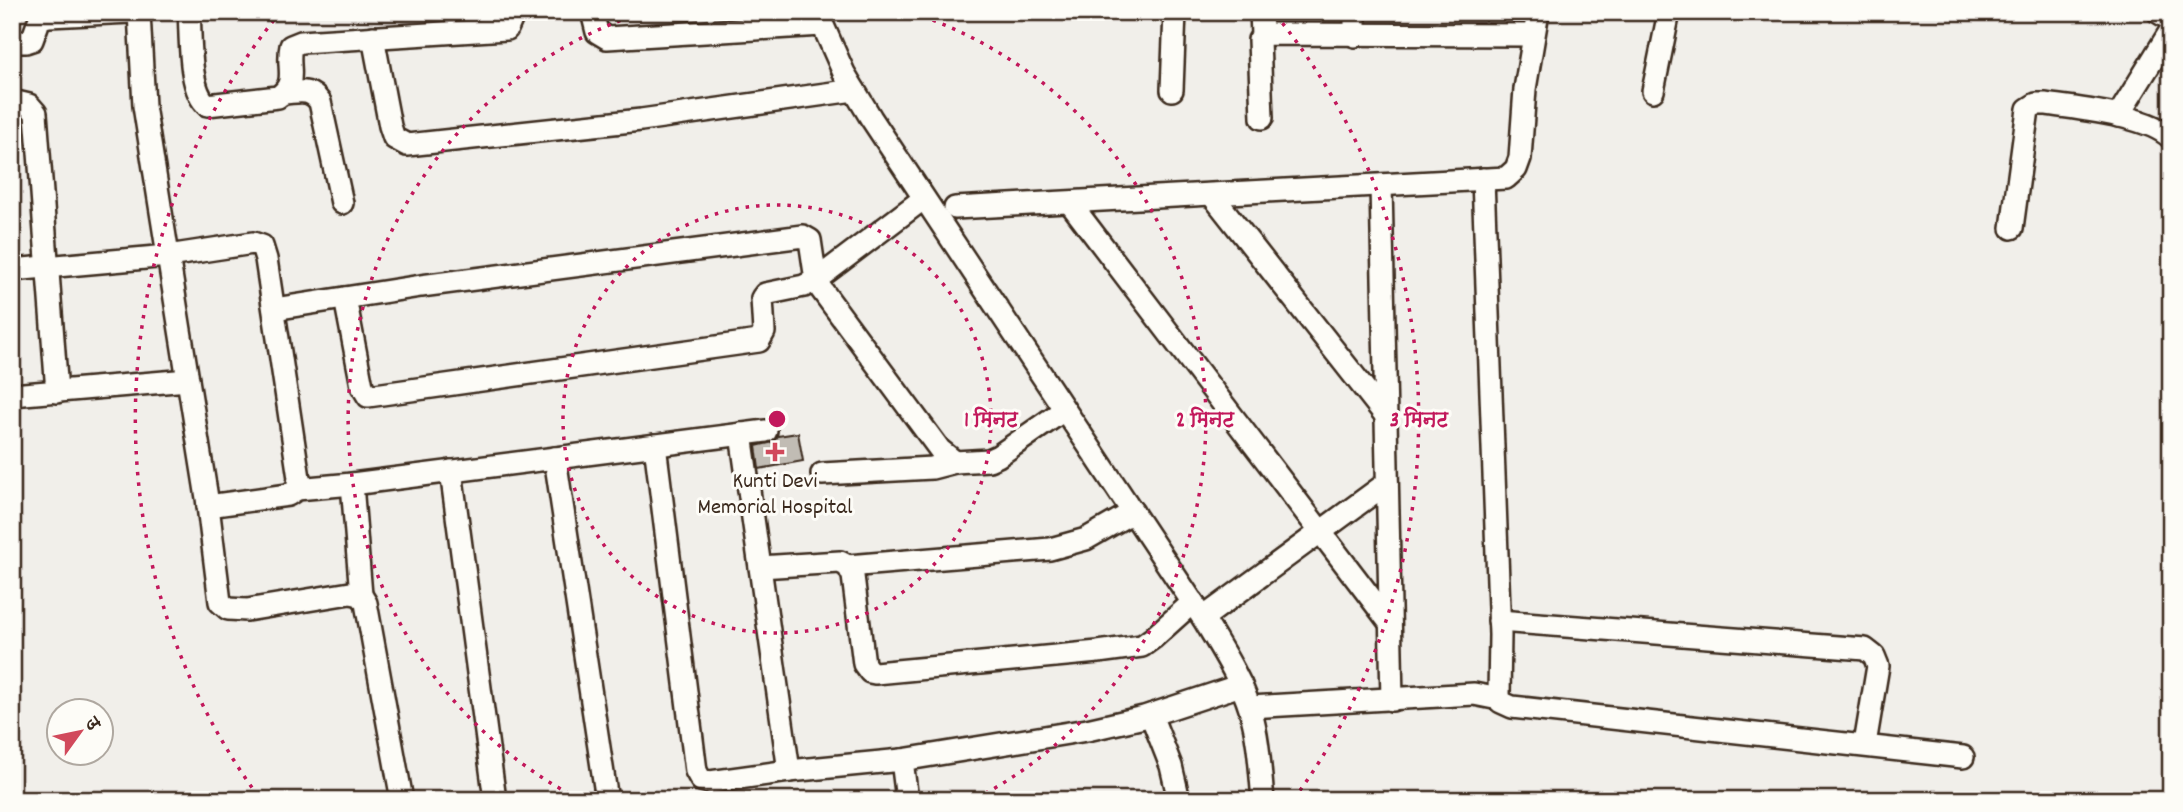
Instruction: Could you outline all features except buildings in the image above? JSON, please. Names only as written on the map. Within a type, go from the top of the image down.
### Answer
[{"type":"street","points":[[12,42],[32,40],[40,18],[131,12]]},
{"type":"street","points":[[139,12],[144,106],[208,506],[220,602],[228,609],[247,610],[350,593],[361,595]]},
{"type":"street","points":[[189,12],[195,87],[199,99],[206,105],[278,97],[290,86],[291,46],[301,42],[507,29],[511,20],[510,12]]},
{"type":"street","points":[[592,12],[597,32],[607,38],[820,19],[854,90],[923,199],[1198,610],[1241,685],[1250,707],[1258,741],[1263,800]]},
{"type":"street","points":[[1172,90],[1175,12]]},
{"type":"street","points":[[1261,12],[1262,35],[1259,40],[1262,118]]},
{"type":"street","points":[[1355,12],[1355,36]]},
{"type":"street","points":[[955,208],[1506,178],[1516,169],[1520,158],[1525,89],[1538,12]]},
{"type":"street","points":[[1653,91],[1669,12]]},
{"type":"street","points":[[2158,12],[2171,20]]},
{"type":"street","points":[[2118,116],[2171,30]]},
{"type":"street","points":[[1262,35],[1533,35]]},
{"type":"street","points":[[373,37],[390,126],[394,138],[407,145],[641,120],[854,90]]},
{"type":"street","points":[[284,93],[308,91],[320,102],[342,203]]},
{"type":"street","points":[[12,101],[29,105],[36,113],[57,392]]},
{"type":"street","points":[[2012,228],[2028,109],[2036,104],[2118,116],[2158,128],[2171,138]]},
{"type":"street","points":[[1483,179],[1499,621],[1499,699]]},
{"type":"street","points":[[1381,185],[1392,700]]},
{"type":"street","points":[[1212,195],[1386,416]]},
{"type":"street","points":[[345,298],[362,386],[368,396],[759,341],[764,332],[762,298],[765,294],[804,286],[816,280],[923,199]]},
{"type":"street","points":[[1070,203],[1390,623]]},
{"type":"street","points":[[274,309],[803,236],[810,240],[816,280],[830,302],[940,450],[956,462]]},
{"type":"street","points":[[12,270],[168,256],[253,243],[262,246],[299,478],[297,489]]},
{"type":"street","points":[[12,395],[188,380]]},
{"type":"street","points":[[822,474],[932,468],[956,462],[989,460],[1064,410]]},
{"type":"street","points":[[208,506],[288,495],[297,489],[766,431]]},
{"type":"street","points":[[741,434],[789,771]]},
{"type":"street","points":[[655,445],[696,771],[701,779],[710,782],[902,760],[1087,730],[1151,715],[1241,685]]},
{"type":"street","points":[[555,458],[607,800]]},
{"type":"street","points":[[451,471],[495,800]]},
{"type":"street","points":[[848,565],[853,576],[864,664],[870,672],[1142,646],[1321,532],[1387,483]]},
{"type":"street","points":[[352,484],[361,595],[366,603],[402,800]]},
{"type":"street","points":[[760,567],[840,562],[848,565],[1050,549],[1086,539],[1133,512]]},
{"type":"street","points":[[1499,621],[1865,649],[1874,656],[1878,666],[1865,744]]},
{"type":"street","points":[[1250,707],[1474,694],[1499,699],[1512,707],[1865,744],[1963,757]]},
{"type":"street","points":[[1151,715],[1171,766],[1179,800]]},
{"type":"street","points":[[902,760],[907,800]]},
{"type":"place","name":"Kunti Devi Memorial Hospital","points":[[775,452]]}]
